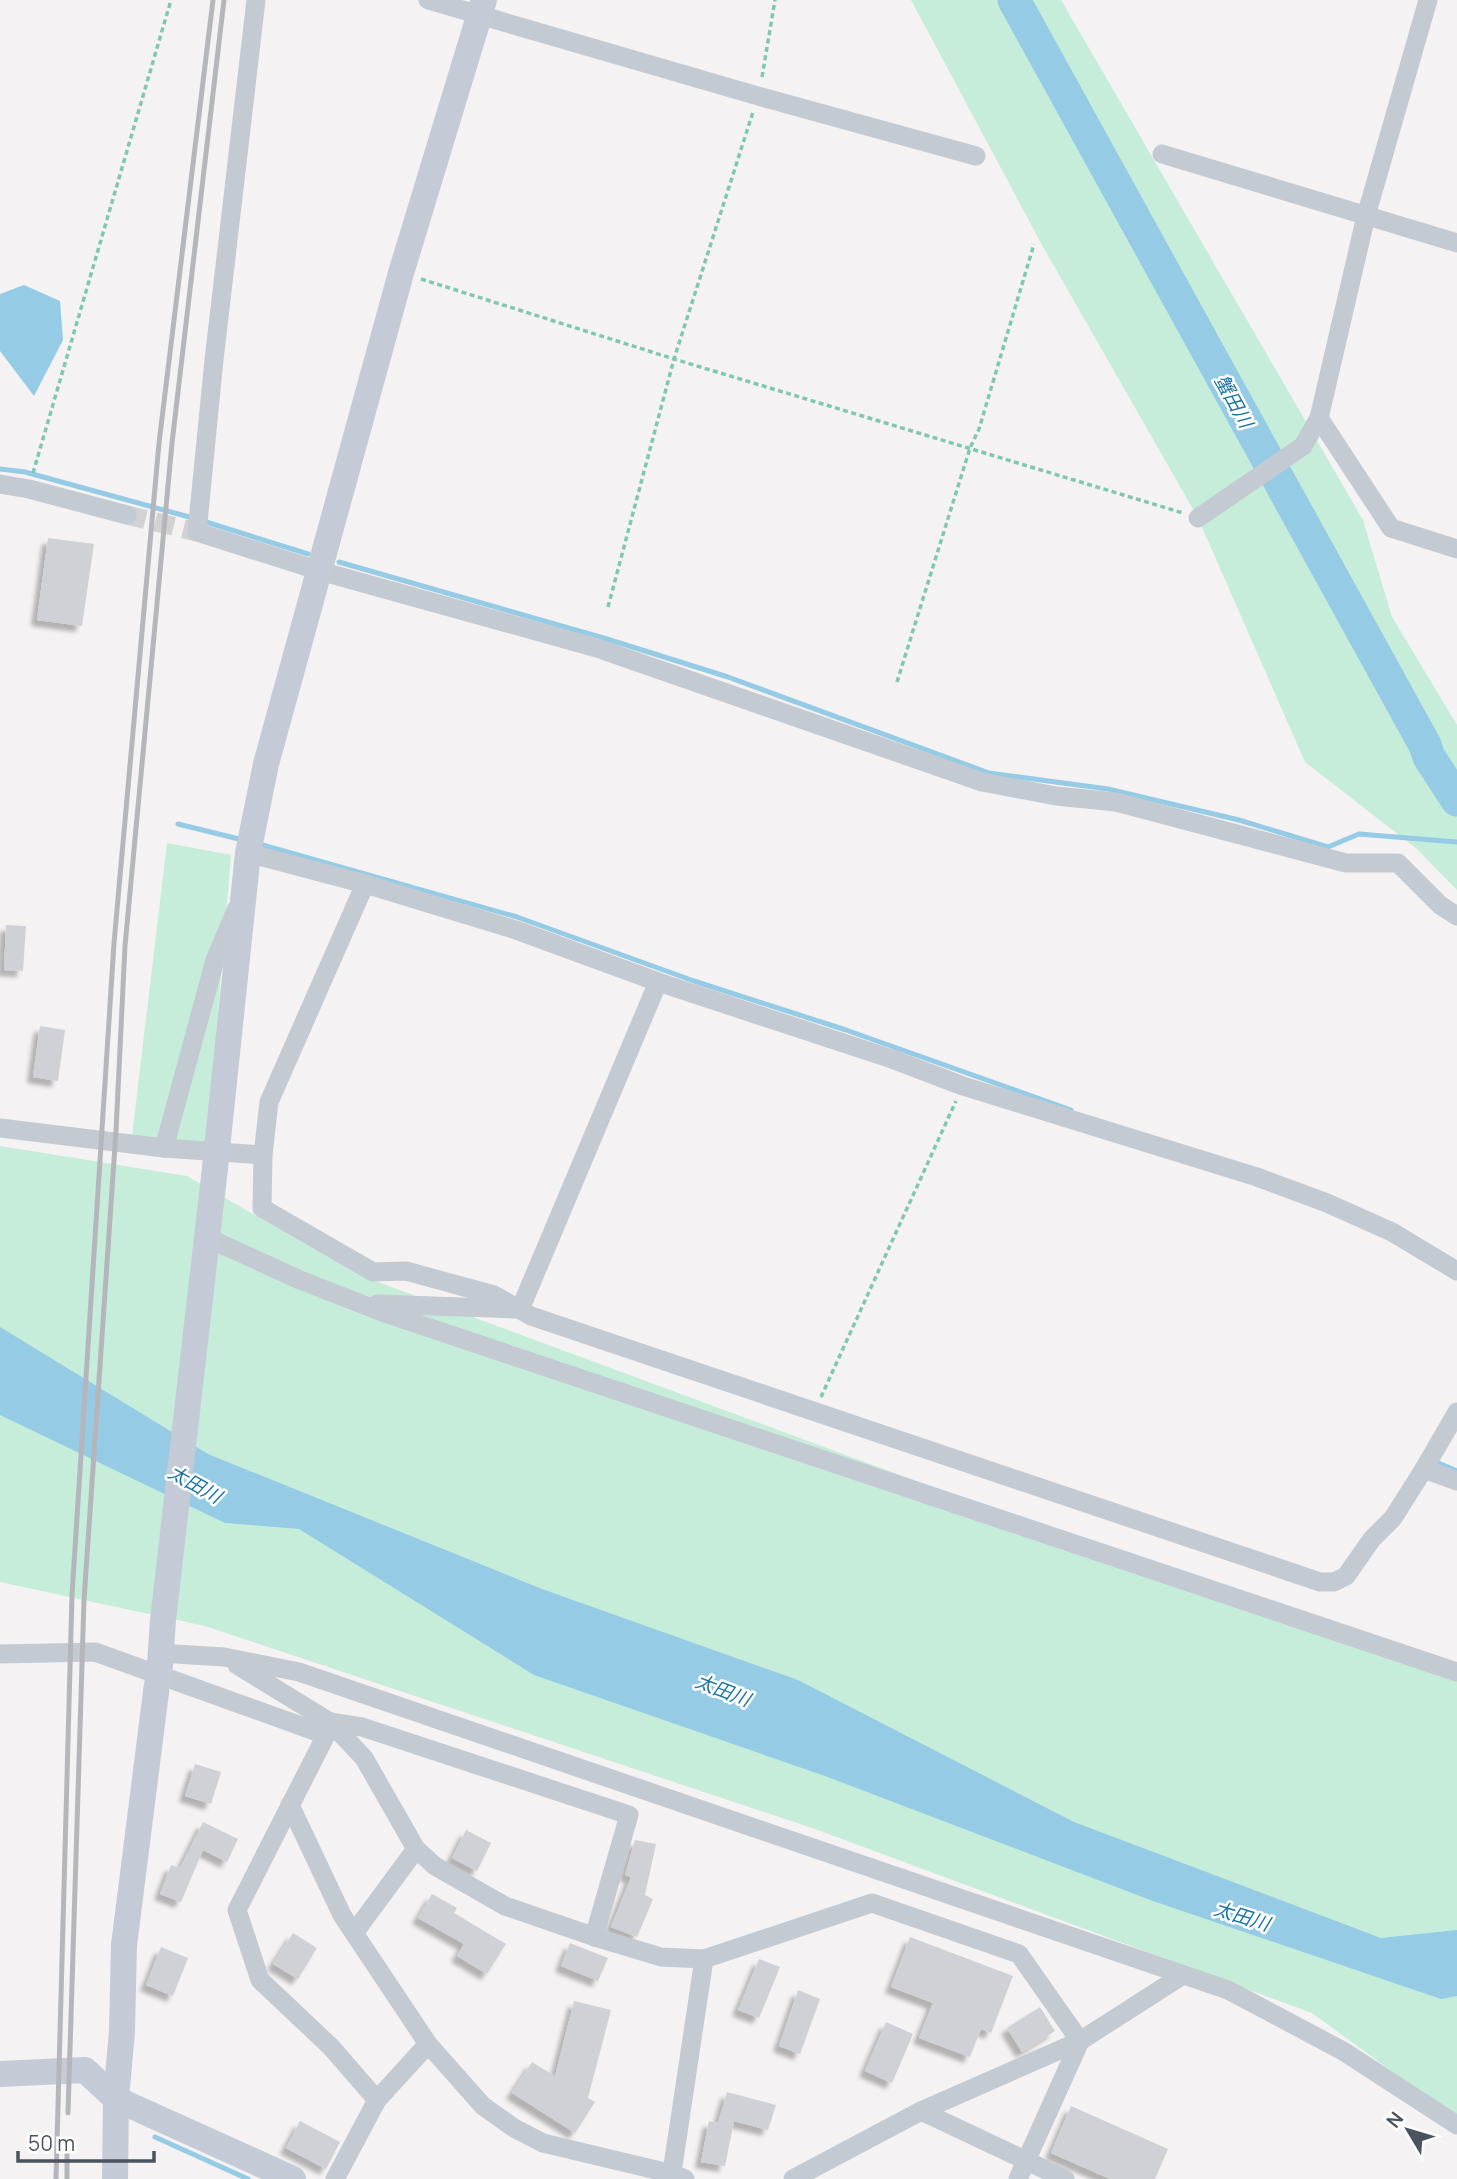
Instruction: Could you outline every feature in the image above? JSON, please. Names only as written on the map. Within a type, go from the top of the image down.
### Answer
[{"type":"street","points":[[256,0],[215,345],[197,532],[320,570],[597,648],[982,782],[1056,796],[1116,802],[1346,863],[1398,863],[1440,905],[1457,916]]},
{"type":"street","points":[[428,0],[482,8],[758,96],[976,156]]},
{"type":"street","points":[[1198,518],[1303,446],[1318,418],[1366,216],[1429,0]]},
{"type":"street","points":[[115,2179],[124,1945],[208,1241],[248,853],[266,764],[401,273],[482,8]]},
{"type":"street","points":[[1162,154],[1457,243]]},
{"type":"street","points":[[1318,418],[1391,528],[1457,549]]},
{"type":"street","points":[[0,484],[127,515]]},
{"type":"street","points":[[248,853],[365,884],[516,930],[658,982],[830,1037],[963,1086],[1257,1177],[1327,1203],[1392,1232],[1457,1271]]},
{"type":"street","points":[[365,884],[269,1102],[263,1155],[262,1208],[373,1272],[406,1271],[494,1295],[531,1316],[1320,1581],[1334,1582],[1346,1576],[1372,1539],[1394,1518],[1457,1412]]},
{"type":"street","points":[[164,1148],[215,960],[234,913],[243,900]]},
{"type":"street","points":[[517,1309],[524,1300],[658,982]]},
{"type":"street","points":[[0,1128],[164,1148],[263,1155]]},
{"type":"street","points":[[208,1241],[362,1304],[1457,1672]]},
{"type":"street","points":[[362,1304],[517,1309]]},
{"type":"street","points":[[1424,1469],[1457,1481]]},
{"type":"street","points":[[0,1654],[95,1652],[328,1729],[362,1727],[629,1815],[594,1937]]},
{"type":"street","points":[[160,1659],[225,1657],[312,1676],[1228,1990],[1343,2051],[1457,2125]]},
{"type":"street","points":[[225,1657],[328,1729],[364,1758],[416,1849],[435,1866],[505,1906],[662,1957],[704,1959],[872,1903],[1019,1954],[1080,2041]]},
{"type":"street","points":[[328,1729],[237,1910],[260,1980],[331,2047],[377,2100]]},
{"type":"street","points":[[290,1805],[342,1915],[428,2044],[483,2106],[543,2143],[676,2177],[704,1959]]},
{"type":"street","points":[[354,1933],[416,1849]]},
{"type":"street","points":[[793,2179],[921,2111],[1080,2041],[1183,1975]]},
{"type":"street","points":[[0,2074],[85,2070],[122,2031]]},
{"type":"street","points":[[1022,2170],[1080,2041]]},
{"type":"street","points":[[335,2179],[377,2100],[428,2044]]},
{"type":"street","points":[[85,2070],[116,2099],[293,2179]]},
{"type":"street","points":[[921,2111],[1022,2170],[1065,2179]]},
{"type":"path","points":[[34,470],[171,0]]},
{"type":"path","points":[[608,607],[674,359],[758,96],[775,0]]},
{"type":"path","points":[[897,682],[970,448],[979,429],[1034,244]]},
{"type":"path","points":[[401,273],[1198,518]]},
{"type":"path","points":[[815,1411],[963,1086]]},
{"type":"green space","points":[[911,0],[1061,0],[1363,520],[1392,617],[1457,725],[1457,890],[1417,849],[1305,762],[1198,518],[1042,245]]},
{"type":"green space","points":[[167,843],[231,855],[207,1145],[132,1136]]},
{"type":"green space","points":[[0,1146],[187,1176],[359,1275],[1246,1603],[1457,1676],[1457,2119],[1312,2013],[815,1829],[205,1626],[0,1582]]},
{"type":"water","points":[[24,285],[60,301],[63,340],[34,396],[0,351],[0,294]]},
{"type":"water","name":"太田川","points":[[0,1327],[208,1454],[542,1589],[798,1680],[1074,1822],[1381,1938],[1457,1930],[1457,1996],[1441,1999],[1153,1901],[825,1776],[534,1675],[299,1529],[225,1523],[0,1415]]},
{"type":"building","points":[[48,538],[94,544],[82,626],[37,620]]},
{"type":"building","points":[[6,925],[26,926],[23,971],[4,970]]},
{"type":"building","points":[[40,1026],[65,1030],[58,1081],[33,1077]]},
{"type":"building","points":[[195,1764],[221,1772],[211,1804],[185,1796]]},
{"type":"building","points":[[203,1822],[238,1839],[227,1862],[203,1850],[181,1902],[160,1894],[171,1865],[180,1868]]},
{"type":"building","points":[[466,1830],[491,1843],[477,1871],[452,1858]]},
{"type":"building","points":[[635,1840],[656,1844],[645,1895],[653,1899],[637,1937],[611,1927],[631,1877],[625,1875]]},
{"type":"building","points":[[432,1894],[457,1908],[454,1913],[506,1944],[487,1974],[457,1956],[464,1944],[418,1918]]},
{"type":"building","points":[[293,1933],[317,1948],[298,1979],[273,1964]]},
{"type":"building","points":[[910,1937],[1013,1976],[991,2033],[981,2029],[970,2057],[919,2038],[933,2003],[891,1987]]},
{"type":"building","points":[[570,1943],[608,1958],[598,1981],[561,1966]]},
{"type":"building","points":[[161,1947],[188,1958],[173,1996],[146,1985]]},
{"type":"building","points":[[759,1959],[780,1967],[759,2018],[738,2010]]},
{"type":"building","points":[[798,1990],[820,1999],[800,2054],[779,2046]]},
{"type":"building","points":[[574,2001],[611,2010],[588,2098],[595,2102],[575,2133],[512,2093],[532,2062],[555,2076]]},
{"type":"building","points":[[1040,2007],[1055,2031],[1022,2052],[1007,2028]]},
{"type":"building","points":[[886,2022],[913,2034],[892,2083],[865,2071]]},
{"type":"building","points":[[727,2092],[776,2105],[768,2130],[734,2121],[725,2166],[701,2162],[709,2121],[718,2123]]},
{"type":"building","points":[[1071,2106],[1168,2149],[1155,2179],[1110,2179],[1051,2153]]},
{"type":"building","points":[[300,2121],[340,2142],[326,2169],[286,2148]]},
{"type":"waterway","name":"蟹田川","points":[[1014,0],[1425,745],[1429,757],[1457,800]]},
{"type":"waterway","points":[[0,469],[25,472],[193,518]]},
{"type":"waterway","points":[[203,521],[308,554]]},
{"type":"waterway","points":[[339,562],[607,639],[728,677],[989,773],[1108,789],[1239,820],[1328,847],[1359,834],[1457,842]]},
{"type":"waterway","points":[[178,824],[243,840]]},
{"type":"waterway","points":[[259,844],[517,917],[694,981],[846,1030],[1071,1110]]},
{"type":"waterway","points":[[1437,1460],[1436,1462],[1457,1471]]},
{"type":"waterway","points":[[155,2137],[248,2179]]},
{"type":"tunnel","points":[[127,515],[197,532]]},
{"type":"railway","points":[[56,2179],[72,1595],[114,943],[159,443],[213,0]]},
{"type":"railway","points":[[68,2113],[84,1600],[116,1131],[125,946],[172,443],[224,0]]},
{"type":"railway","points":[[67,2148],[67,2179]]}]
